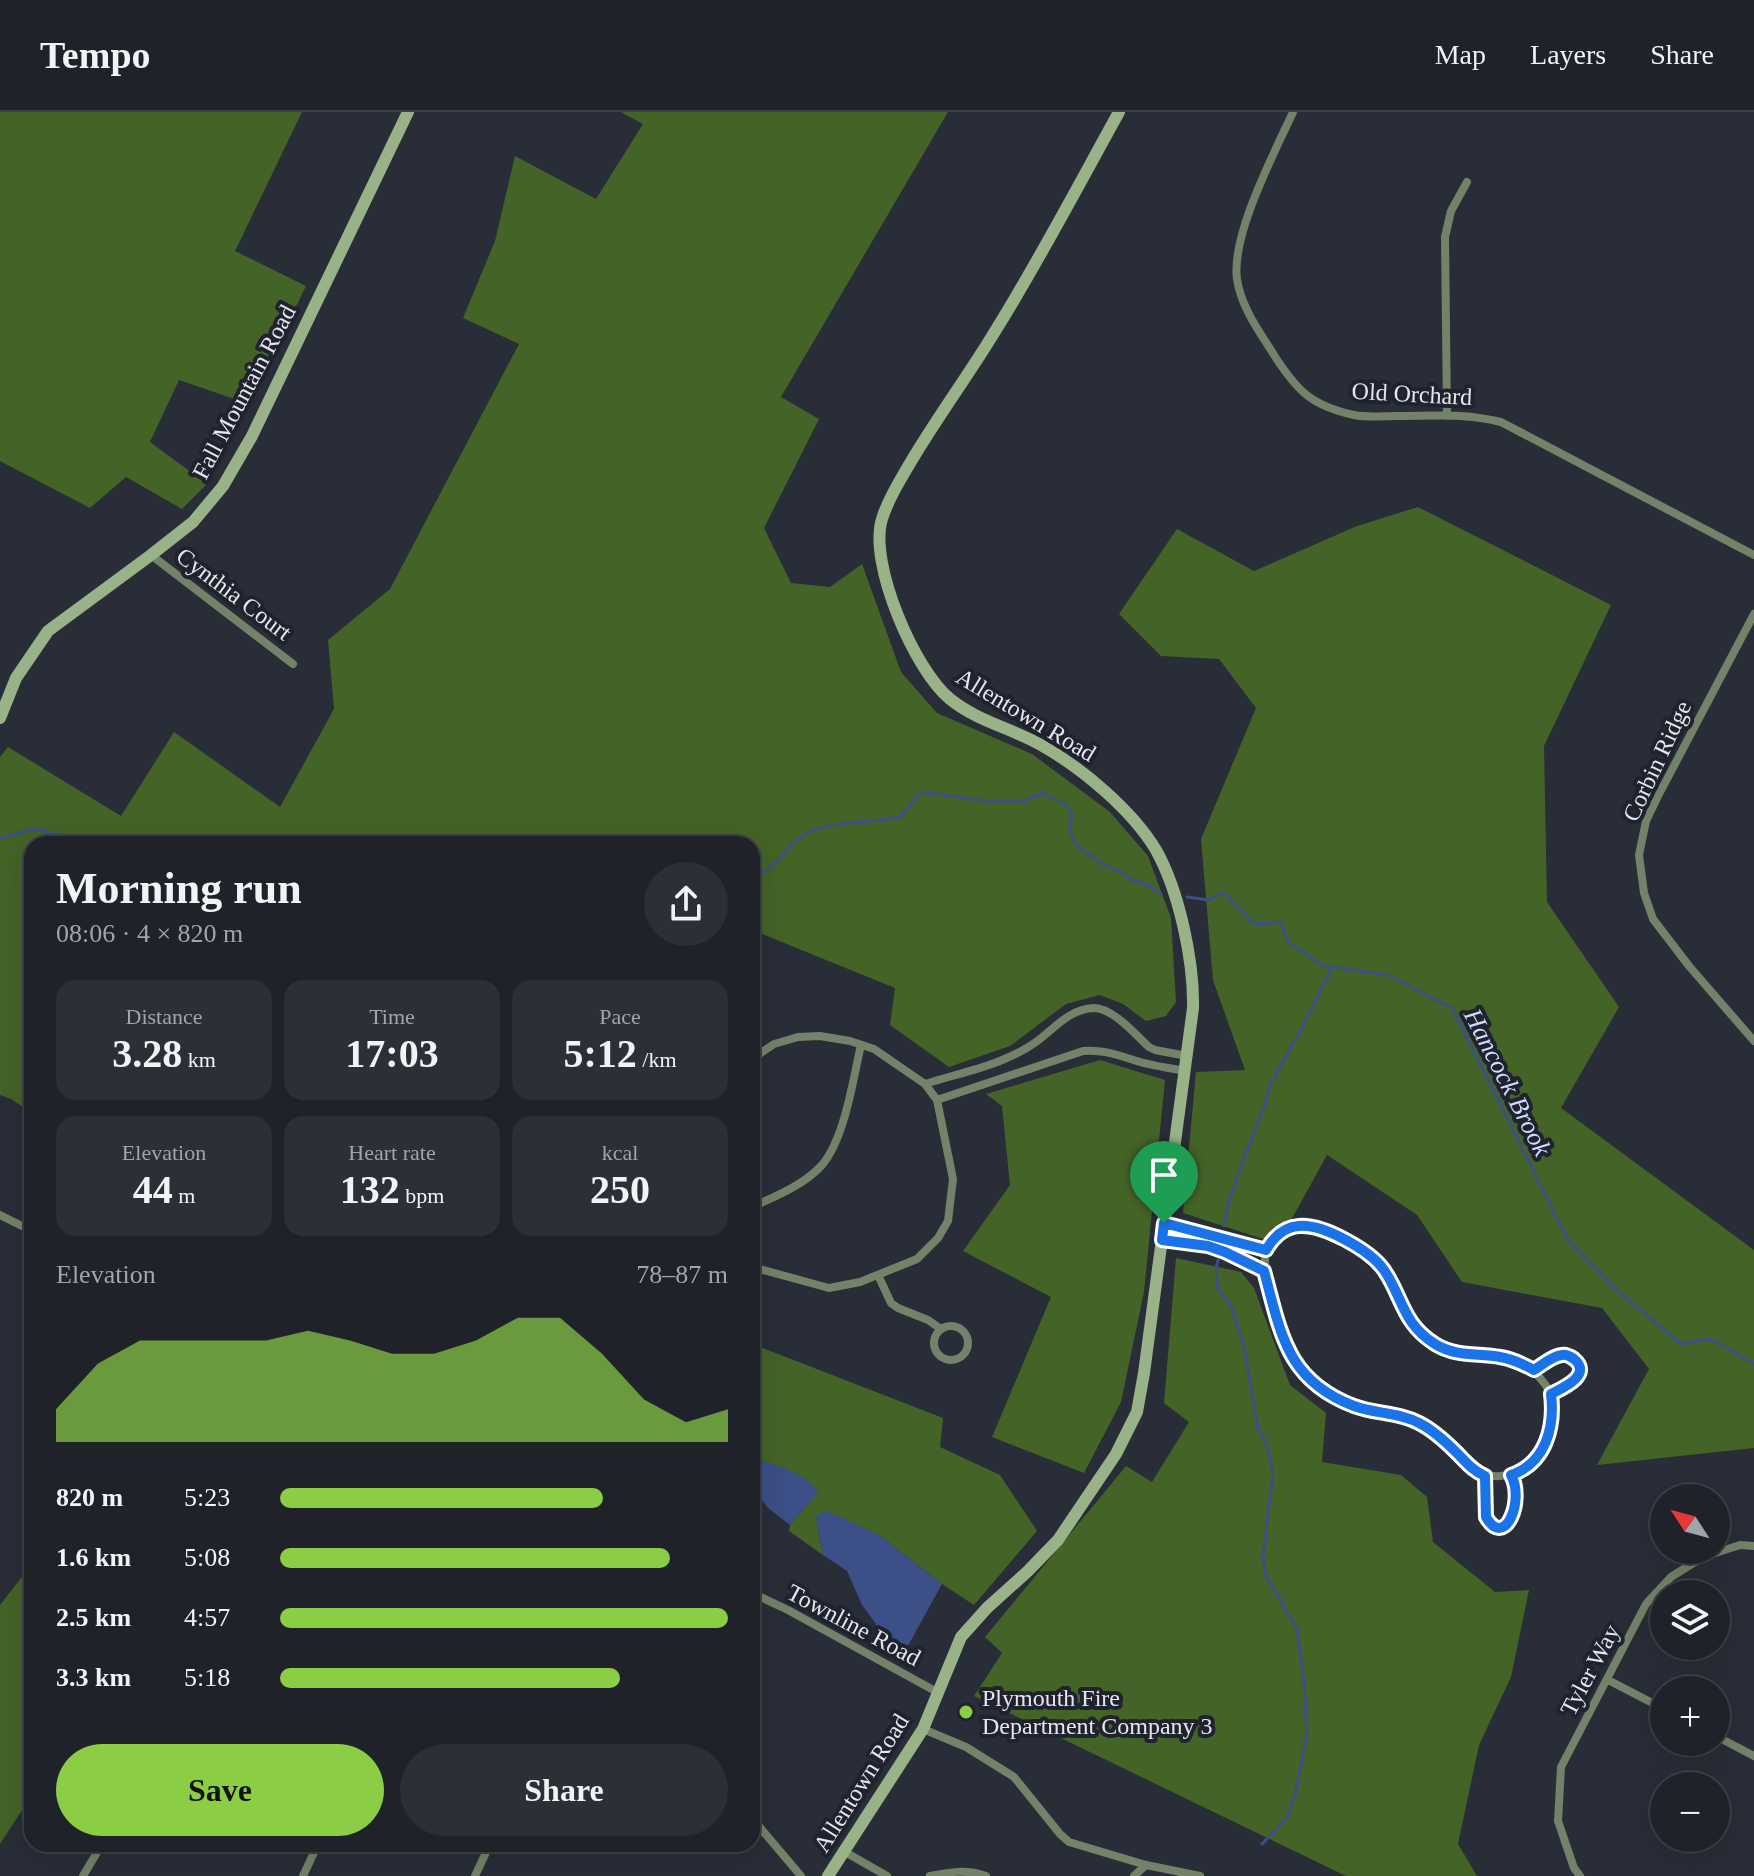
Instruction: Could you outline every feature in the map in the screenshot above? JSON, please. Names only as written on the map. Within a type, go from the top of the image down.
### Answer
[{"type":"street","name":"Fall Mountain Road","points":[[0,718],[16,678],[48,631],[193,522],[215,496],[252,436],[408,112]]},
{"type":"street","name":"Allentown Road","points":[[828,1876],[923,1729],[961,1637],[1058,1540],[1116,1454],[1137,1412],[1144,1373],[1193,1008],[1189,956],[1176,899],[1155,849],[1130,817],[1081,773],[1041,745],[964,710],[935,685],[917,658],[894,605],[880,553],[881,521],[895,489],[921,443],[994,334],[1119,112]]},
{"type":"street","name":"Old Orchard","points":[[1293,112],[1245,224],[1236,258],[1237,281],[1247,311],[1288,377],[1305,396],[1323,406],[1358,416],[1477,416],[1501,422],[1754,555]]},
{"type":"street","points":[[1447,416],[1445,237],[1451,211],[1467,182]]},
{"type":"street","name":"Cynthia Court","points":[[151,555],[293,664]]},
{"type":"street","name":"Corbin Ridge","points":[[1754,614],[1646,821],[1639,855],[1644,893],[1653,919],[1754,1041]]},
{"type":"street","points":[[925,1084],[1016,1054],[1072,1014],[1094,1008],[1108,1012],[1149,1047],[1187,1056]]},
{"type":"street","points":[[760,1054],[774,1044],[798,1037],[820,1036],[874,1049],[925,1084],[937,1100],[953,1179],[948,1221],[938,1238],[917,1259],[860,1282],[829,1288],[760,1269]]},
{"type":"street","points":[[760,1204],[777,1197],[824,1163],[838,1137],[861,1045]]},
{"type":"street","points":[[937,1100],[1083,1051],[1110,1052],[1143,1063],[1185,1071]]},
{"type":"street","points":[[0,1215],[24,1227]]},
{"type":"street","points":[[1164,1223],[1266,1250]]},
{"type":"street","points":[[1299,1225],[1314,1227],[1343,1238],[1383,1269],[1408,1318],[1432,1343],[1462,1355],[1515,1360],[1534,1370],[1551,1394],[1550,1433],[1540,1454],[1525,1469],[1511,1475],[1485,1476],[1477,1473],[1419,1423],[1387,1412],[1355,1406],[1332,1395],[1308,1378],[1294,1361],[1280,1333],[1264,1271],[1266,1250],[1271,1241],[1288,1229],[1299,1225]]},
{"type":"street","points":[[1162,1240],[1208,1246],[1264,1271]]},
{"type":"street","points":[[878,1275],[891,1303],[898,1308],[941,1329],[952,1326],[963,1330],[969,1341],[962,1357],[952,1361],[937,1354],[934,1338],[941,1329]]},
{"type":"street","points":[[1534,1370],[1549,1359],[1563,1355],[1577,1362],[1580,1370],[1577,1379],[1551,1394]]},
{"type":"street","points":[[1485,1476],[1486,1517],[1489,1522],[1503,1527],[1513,1517],[1516,1501],[1515,1482],[1511,1475]]},
{"type":"street","name":"Tyler Way","points":[[1580,1876],[1574,1868],[1558,1821],[1561,1767],[1646,1604],[1671,1577],[1703,1557],[1740,1545],[1754,1546]]},
{"type":"street","name":"Townline Road","points":[[760,1597],[937,1692]]},
{"type":"street","points":[[1608,1680],[1650,1702]]},
{"type":"street","points":[[923,1729],[966,1747],[1014,1777],[1069,1842],[1146,1865],[1200,1876]]},
{"type":"street","points":[[1730,1743],[1754,1756]]},
{"type":"street","points":[[760,1827],[801,1876]]},
{"type":"street","points":[[83,1876],[97,1852]]},
{"type":"street","points":[[303,1876],[314,1852]]},
{"type":"street","points":[[475,1876],[486,1852]]},
{"type":"street","points":[[845,1852],[887,1876]]},
{"type":"street","points":[[1134,1876],[1146,1865]]},
{"type":"street","points":[[930,1876],[955,1871],[972,1871],[986,1876]]},
{"type":"green space","points":[[0,112],[302,112],[235,251],[306,286],[249,404],[179,380],[150,442],[207,484],[182,509],[126,477],[90,508],[0,461]]},
{"type":"green space","points":[[621,112],[948,112],[781,397],[819,419],[764,528],[791,583],[830,587],[862,564],[901,672],[937,713],[1032,754],[1110,812],[1148,856],[1171,918],[1176,1002],[1166,1016],[1146,1021],[1123,1004],[1100,995],[1066,1004],[1010,1046],[949,1067],[890,1025],[895,988],[760,933],[760,836],[24,836],[24,1108],[0,1095],[0,757],[8,747],[121,816],[174,732],[280,807],[334,709],[328,640],[390,589],[519,344],[463,318],[495,241],[515,156],[596,199],[643,124]]},
{"type":"green space","points":[[1418,507],[1611,605],[1544,746],[1547,902],[1619,1007],[1561,1108],[1754,1250],[1754,1448],[1597,1465],[1649,1369],[1602,1308],[1462,1282],[1417,1215],[1327,1155],[1290,1222],[1263,1239],[1183,1213],[1196,1072],[1245,1070],[1213,980],[1201,839],[1256,708],[1219,659],[1161,656],[1119,614],[1177,529],[1254,571],[1357,526]]},
{"type":"green space","points":[[1100,1060],[1165,1080],[1144,1292],[1121,1402],[1084,1473],[992,1437],[1051,1297],[963,1251],[1010,1185],[1002,1106],[986,1094]]},
{"type":"green space","points":[[1176,1258],[1241,1272],[1254,1288],[1290,1385],[1326,1413],[1322,1462],[1401,1475],[1427,1497],[1433,1542],[1495,1592],[1529,1590],[1511,1677],[1479,1745],[1458,1844],[1477,1876],[1346,1876],[974,1696],[1002,1653],[985,1637],[1126,1466],[1152,1482],[1189,1422],[1164,1403]]},
{"type":"green space","points":[[760,1347],[943,1418],[940,1447],[1000,1475],[1037,1531],[974,1605],[879,1535],[816,1517],[823,1555],[789,1531],[790,1525],[818,1492],[760,1461]]},
{"type":"green space","points":[[24,1574],[24,1807],[0,1844],[0,1605]]},
{"type":"water","points":[[760,1461],[789,1470],[807,1480],[818,1493],[790,1525],[760,1498]]},
{"type":"water","points":[[828,1511],[879,1535],[942,1584],[903,1655],[875,1633],[876,1624],[862,1605],[847,1571],[823,1555],[816,1517]]},
{"type":"waterway","name":"Hancock Brook","points":[[760,871],[767,870],[807,833],[841,824],[900,817],[921,792],[985,801],[1024,801],[1043,793],[1066,805],[1072,814],[1070,830],[1078,847],[1161,894]]},
{"type":"waterway","name":"Hancock Brook","points":[[0,838],[34,829],[64,836]]},
{"type":"waterway","name":"Hancock Brook","points":[[1187,897],[1209,900],[1223,892],[1254,924],[1281,922],[1288,942],[1324,966],[1388,975],[1452,1008],[1568,1240],[1613,1287],[1681,1344],[1711,1339],[1754,1364]]},
{"type":"waterway","points":[[1224,1226],[1228,1205],[1271,1083],[1332,967]]},
{"type":"waterway","points":[[1218,1260],[1218,1289],[1231,1306],[1244,1346],[1258,1429],[1267,1445],[1273,1473],[1263,1557],[1266,1575],[1297,1630],[1304,1682],[1307,1735],[1295,1794],[1287,1818],[1262,1844]]},
{"type":"place","name":"Plymouth Fire Department Company 3","points":[[966,1712]]},
{"type":"route","points":[[1164,1223],[1266,1250],[1271,1241],[1288,1229],[1299,1225],[1314,1227],[1343,1238],[1376,1262],[1383,1269],[1408,1318],[1418,1331],[1441,1348],[1462,1355],[1515,1360],[1534,1370],[1549,1359],[1563,1355],[1577,1362],[1580,1370],[1577,1379],[1551,1394],[1550,1433],[1540,1454],[1525,1469],[1511,1475],[1515,1482],[1516,1501],[1509,1523],[1503,1527],[1489,1522],[1486,1517],[1485,1476],[1477,1473],[1432,1432],[1404,1416],[1355,1406],[1308,1378],[1294,1361],[1280,1333],[1264,1271],[1208,1246],[1162,1240],[1164,1223]]}]
